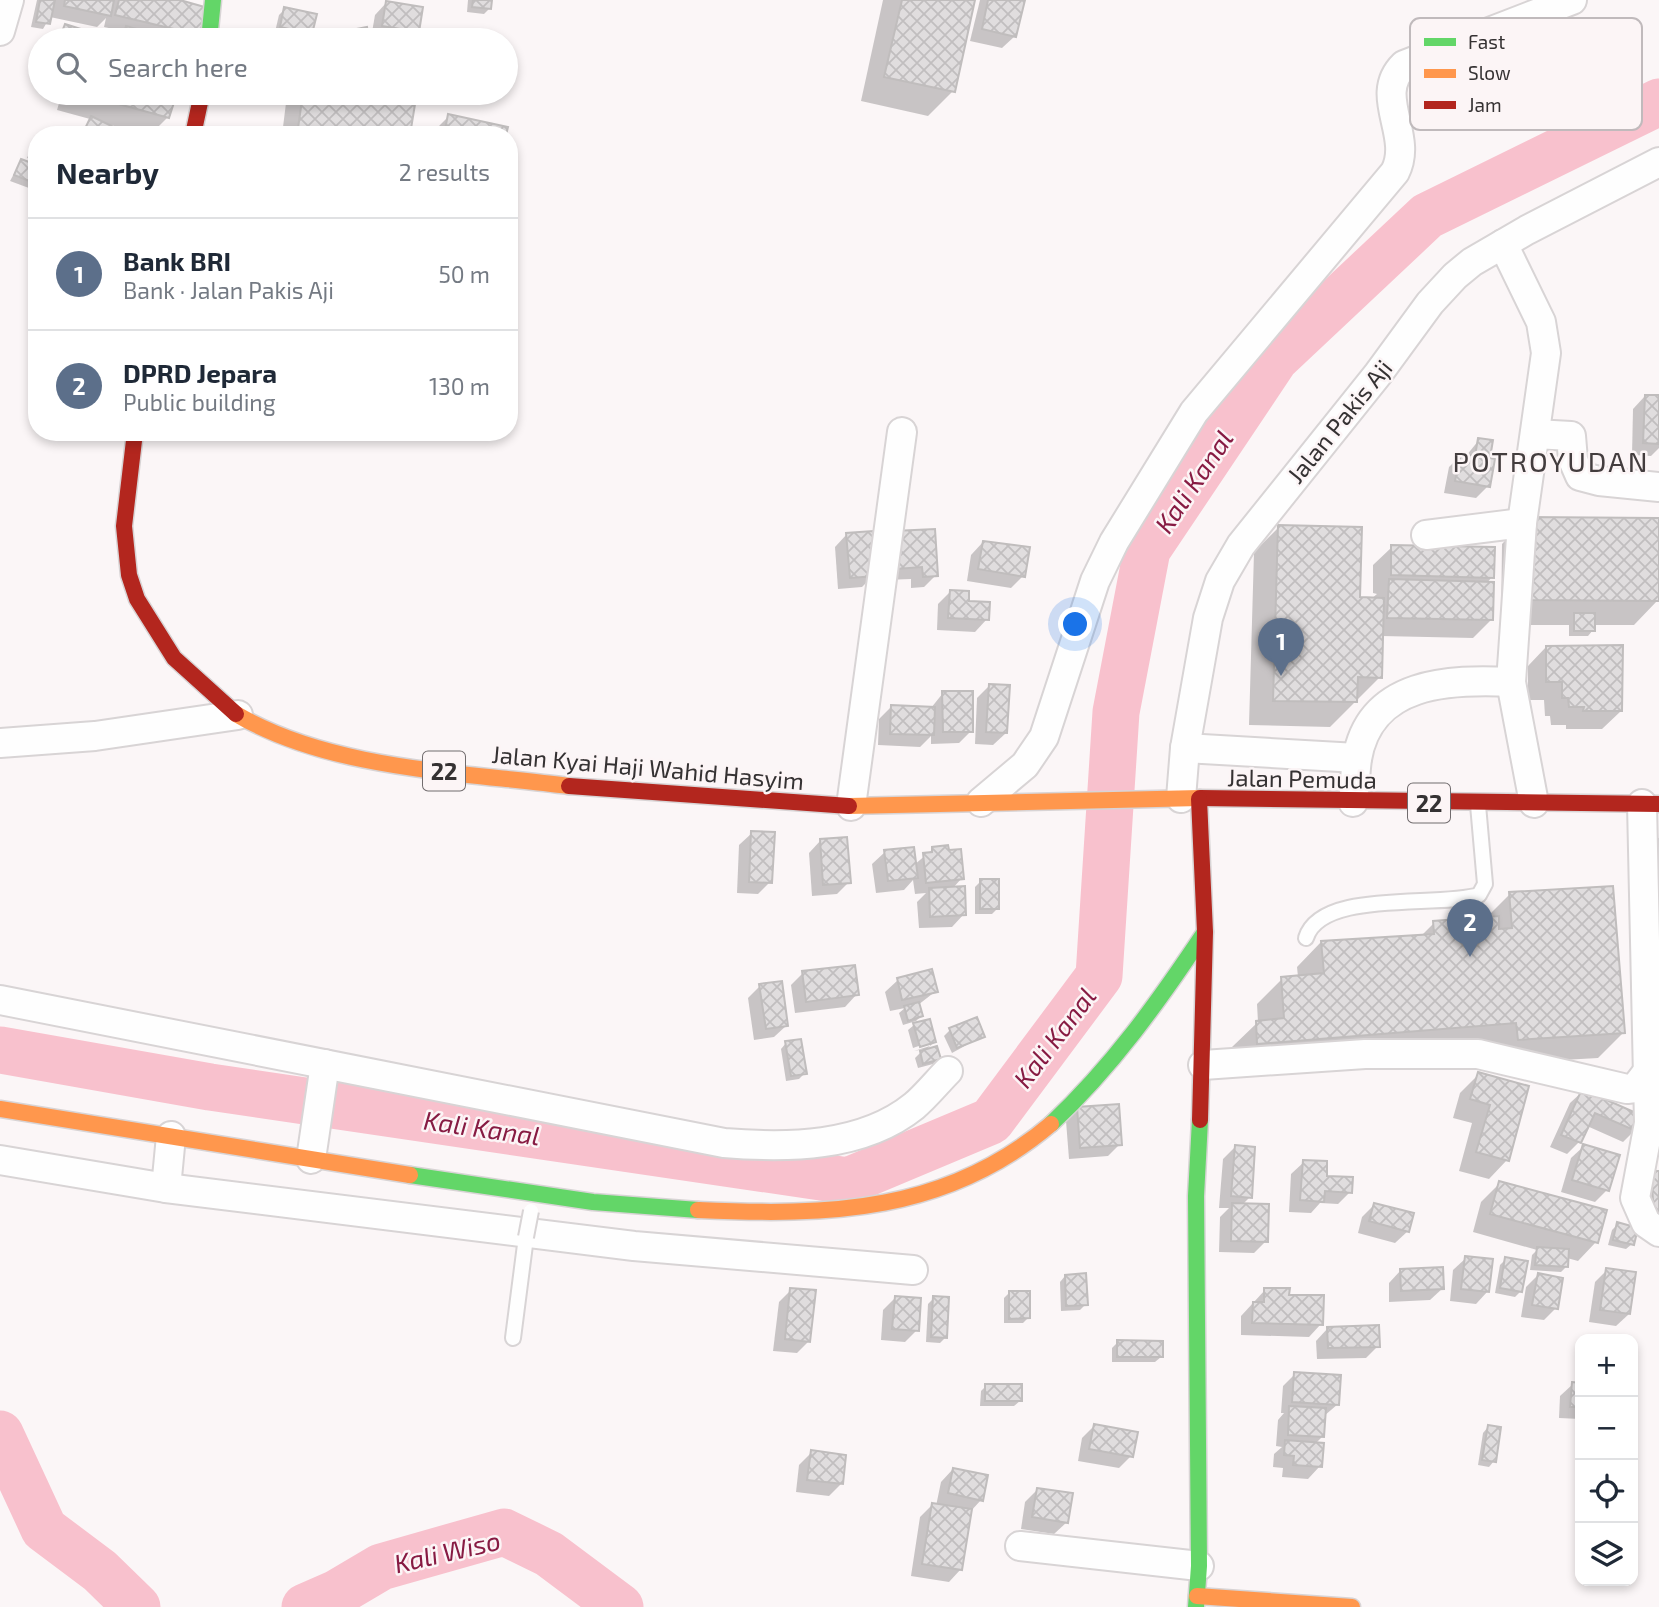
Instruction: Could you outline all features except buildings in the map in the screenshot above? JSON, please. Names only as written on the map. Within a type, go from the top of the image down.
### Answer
[{"type":"main road","points":[[210,28],[213,0]]},
{"type":"main road","points":[[195,126],[199,105]]},
{"type":"main road","name":"Jalan Kyai Haji Wahid Hasyim","points":[[134,441],[124,526],[129,575],[137,599],[174,658],[238,715],[302,743],[361,759],[571,786],[851,806],[1010,800],[1178,799]]},
{"type":"main road","points":[[1178,799],[1205,932],[1203,1065],[1196,1196],[1199,1566],[1196,1601],[1352,1607]]},
{"type":"main road","name":"Jalan Pemuda","points":[[1178,799],[1650,804]]},
{"type":"main road","points":[[0,1109],[102,1122],[171,1136],[622,1206],[718,1213],[875,1208],[945,1189],[1007,1157],[1068,1110],[1155,1008],[1205,932]]},
{"type":"street","points":[[0,31],[9,0]]},
{"type":"street","points":[[1525,18],[1572,0]]},
{"type":"street","points":[[981,802],[1025,765],[1044,737],[1095,581],[1114,542],[1194,412],[1395,172],[1402,160],[1403,147],[1391,90],[1394,75],[1410,63]]},
{"type":"street","name":"Jalan Pakis Aji","points":[[1178,799],[1208,618],[1232,558],[1378,374],[1430,303],[1464,269],[1503,244],[1659,162]]},
{"type":"street","points":[[1503,244],[1541,322],[1546,353],[1522,523],[1511,682],[1534,803]]},
{"type":"street","points":[[851,806],[902,432]]},
{"type":"street","points":[[1535,434],[1571,436],[1573,460],[1580,476],[1599,481],[1659,487]]},
{"type":"street","points":[[1426,535],[1522,523]]},
{"type":"street","points":[[1353,802],[1357,758],[1370,725],[1402,695],[1424,686],[1459,680],[1511,682]]},
{"type":"street","points":[[0,743],[95,736],[238,715]]},
{"type":"street","points":[[1185,748],[1357,758]]},
{"type":"street","points":[[1650,804],[1645,1075],[1648,1135],[1635,1198],[1646,1223],[1659,1232]]},
{"type":"street","points":[[0,1000],[723,1143],[764,1146],[833,1140],[889,1121],[914,1106],[948,1071]]},
{"type":"street","points":[[1203,1065],[1365,1055],[1466,1054],[1532,1065],[1601,1086],[1635,1088],[1645,1075]]},
{"type":"street","points":[[311,1158],[325,1065]]},
{"type":"street","points":[[166,1188],[171,1136]]},
{"type":"street","points":[[0,1160],[166,1188],[634,1246],[913,1270]]},
{"type":"street","points":[[1020,1546],[1199,1566]]},
{"type":"lane","points":[[1306,938],[1315,922],[1345,908],[1479,895],[1485,884],[1478,803]]},
{"type":"lane","points":[[513,1338],[532,1194]]},
{"type":"waterway","name":"Kali Kanal","points":[[1642,110],[1659,102]]},
{"type":"waterway","name":"Kali Kanal","points":[[0,1050],[210,1087],[848,1181],[991,1121],[1099,976],[1116,712],[1147,550],[1275,359],[1427,216],[1602,130]]},
{"type":"waterway","name":"Kali Wiso","points":[[0,1434],[44,1529],[100,1571],[137,1607]]},
{"type":"waterway","name":"Kali Wiso","points":[[305,1607],[337,1593],[381,1567],[504,1532],[549,1554],[620,1607]]},
{"type":"traffic: fast","points":[[210,28],[213,0]]},
{"type":"traffic: fast","points":[[1051,1124],[1094,1080],[1134,1032],[1205,932]]},
{"type":"traffic: fast","points":[[1196,1607],[1199,1566],[1196,1196],[1200,1120]]},
{"type":"traffic: fast","points":[[410,1175],[593,1202],[698,1210]]},
{"type":"traffic: slow","points":[[236,714],[273,733],[355,758],[442,772],[569,786]]},
{"type":"traffic: slow","points":[[849,806],[1200,798]]},
{"type":"traffic: slow","points":[[0,1109],[410,1175]]},
{"type":"traffic: slow","points":[[698,1210],[794,1212],[884,1203],[928,1192],[970,1176],[1011,1153],[1051,1124]]},
{"type":"traffic: slow","points":[[1197,1596],[1352,1607]]},
{"type":"traffic: jam","points":[[195,126],[199,105]]},
{"type":"traffic: jam","points":[[134,441],[124,526],[129,575],[137,599],[174,658],[236,714]]},
{"type":"traffic: jam","points":[[569,786],[849,806]]},
{"type":"traffic: jam","points":[[1200,798],[1659,804]]},
{"type":"traffic: jam","points":[[1199,799],[1205,932],[1200,1120]]},
{"type":"place","name":"Bank BRI","points":[[1281,676]]},
{"type":"place","name":"DPRD Jepara","points":[[1470,957]]},
{"type":"district","name":"POTROYUDAN","points":[[1551,461]]}]
